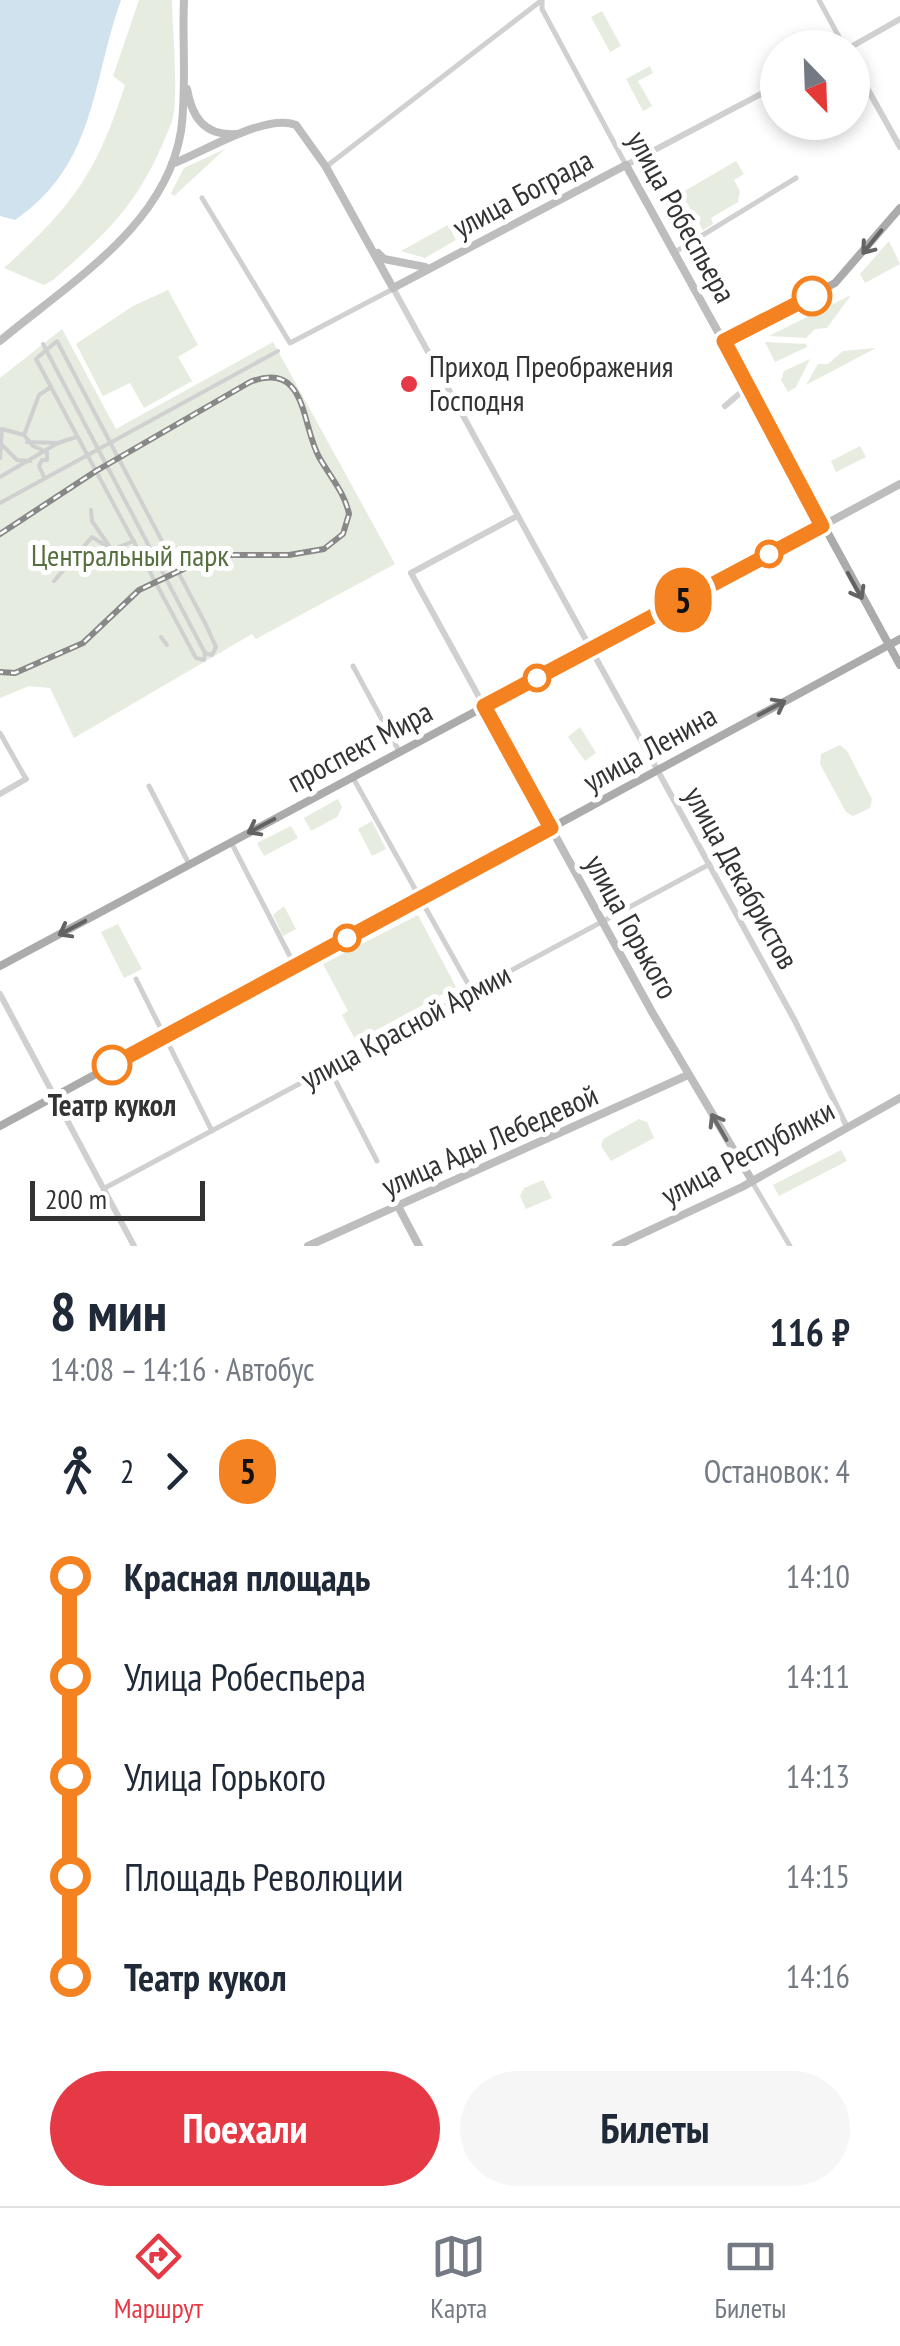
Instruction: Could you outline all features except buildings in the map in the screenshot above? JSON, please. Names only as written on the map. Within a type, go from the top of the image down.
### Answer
[{"type":"main road","points":[[0,341],[139,220],[160,195],[180,134],[184,0]]},
{"type":"main road","points":[[184,73],[190,104],[203,126],[218,134],[245,132]]},
{"type":"main road","name":"улица Декабристов","points":[[245,132],[269,123],[289,122],[302,130],[393,288]]},
{"type":"main road","points":[[172,164],[245,132]]},
{"type":"main road","name":"улица Робеспьера","points":[[626,165],[900,665]]},
{"type":"main road","name":"улица Бограда","points":[[393,288],[626,165]]},
{"type":"main road","points":[[724,341],[834,283],[900,208]]},
{"type":"main road","points":[[371,246],[384,259],[414,267],[434,266]]},
{"type":"main road","name":"проспект Мира","points":[[0,966],[900,484]]},
{"type":"main road","name":"улица Ленина","points":[[0,1126],[900,639]]},
{"type":"main road","name":"улица Горького","points":[[484,706],[688,1075],[751,1179]]},
{"type":"main road","name":"улица Ады Лебедевой","points":[[308,1246],[688,1075]]},
{"type":"main road","name":"улица Республики","points":[[616,1246],[900,1098]]},
{"type":"main road","points":[[398,1206],[419,1246]]},
{"type":"street","name":"улица Робеспьера","points":[[542,0],[542,9],[626,165]]},
{"type":"street","points":[[326,167],[542,0]]},
{"type":"street","points":[[819,0],[836,30]]},
{"type":"street","points":[[870,36],[900,20]]},
{"type":"street","points":[[870,93],[900,147]]},
{"type":"street","name":"улица Бограда","points":[[626,165],[760,94]]},
{"type":"street","points":[[674,253],[796,178]]},
{"type":"street","name":"улица Бограда","points":[[202,198],[290,343],[393,288]]},
{"type":"street","name":"улица Декабристов","points":[[393,288],[847,1126]]},
{"type":"street","points":[[44,344],[46,350],[206,652],[212,655],[216,647],[206,625],[57,341],[46,350],[36,359],[88,458],[196,658],[204,660],[206,652]]},
{"type":"street","points":[[0,494],[2,502],[278,351]]},
{"type":"street","points":[[24,435],[39,395],[51,387]]},
{"type":"street","points":[[725,406],[746,388]]},
{"type":"street","points":[[0,458],[2,429],[21,431],[27,442],[46,452]]},
{"type":"street","points":[[27,442],[58,443],[78,437]]},
{"type":"street","points":[[1,443],[17,460],[30,462]]},
{"type":"street","points":[[0,477],[58,443]]},
{"type":"street","points":[[44,480],[40,466],[42,460],[47,460],[46,452]]},
{"type":"street","points":[[74,557],[78,564],[88,549],[92,537],[91,510]]},
{"type":"street","name":"улица Горького","points":[[484,706],[411,573],[517,516]]},
{"type":"street","points":[[92,521],[107,548]]},
{"type":"street","points":[[92,537],[118,559]]},
{"type":"street","points":[[54,581],[74,557],[88,549],[134,541]]},
{"type":"street","points":[[162,637],[167,645]]},
{"type":"street","points":[[352,666],[399,751]]},
{"type":"street","points":[[0,732],[26,779],[0,794]]},
{"type":"street","points":[[352,776],[472,991]]},
{"type":"street","points":[[149,786],[190,864]]},
{"type":"street","points":[[232,842],[295,966]]},
{"type":"street","name":"улица Красной Армии","points":[[104,1189],[708,865]]},
{"type":"street","points":[[136,979],[212,1131]]},
{"type":"street","points":[[0,994],[134,1246]]},
{"type":"street","points":[[328,1068],[377,1160]]},
{"type":"street","name":"улица Горького","points":[[751,1179],[790,1246]]},
{"type":"green space","points":[[139,0],[172,0],[175,82],[171,124],[148,173],[124,210],[94,243],[44,285],[4,268],[65,206],[104,142],[125,85],[113,76]]},
{"type":"green space","points":[[602,11],[621,46],[610,52],[591,17]]},
{"type":"green space","points":[[650,66],[653,73],[638,81],[652,106],[643,111],[626,79]]},
{"type":"green space","points":[[225,149],[174,196],[171,193],[184,168]]},
{"type":"green space","points":[[736,161],[744,174],[734,180],[740,191],[738,202],[711,218],[713,224],[703,230],[681,193]]},
{"type":"green space","points":[[448,225],[456,240],[425,258],[401,251]]},
{"type":"green space","points":[[889,241],[900,264],[865,283],[860,274]]},
{"type":"green space","points":[[168,290],[198,345],[178,357],[192,381],[144,408],[130,383],[103,396],[76,344],[133,306]]},
{"type":"green space","points":[[851,295],[827,328],[815,329],[806,338],[769,336]]},
{"type":"green space","name":"Центральный парк","points":[[62,329],[116,429],[273,342],[395,564],[256,639],[252,634],[74,738],[50,688],[29,686],[0,698],[0,378]]},
{"type":"green space","points":[[765,342],[806,344],[807,347],[775,362]]},
{"type":"green space","points":[[876,348],[806,385],[818,364],[828,364],[843,351]]},
{"type":"green space","points":[[810,359],[796,387],[788,392],[781,380],[784,371]]},
{"type":"green space","points":[[860,446],[866,457],[836,472],[831,461]]},
{"type":"green space","points":[[580,727],[596,753],[585,761],[568,737]]},
{"type":"green space","points":[[840,745],[872,799],[870,808],[853,816],[846,812],[820,764],[821,754]]},
{"type":"green space","points":[[338,799],[342,807],[337,817],[311,831],[304,818]]},
{"type":"green space","points":[[372,821],[386,849],[372,856],[358,829]]},
{"type":"green space","points":[[291,826],[298,838],[264,856],[257,843]]},
{"type":"green space","points":[[284,906],[296,929],[283,936],[273,915]]},
{"type":"green space","points":[[418,915],[456,987],[356,1041],[342,1015],[348,1011],[323,964]]},
{"type":"green space","points":[[118,924],[142,969],[124,978],[101,932]]},
{"type":"green space","points":[[639,1119],[647,1122],[654,1138],[611,1161],[601,1146],[603,1139]]},
{"type":"green space","points":[[841,1150],[847,1161],[779,1196],[773,1185]]},
{"type":"green space","points":[[543,1180],[552,1198],[526,1209],[520,1196],[524,1188]]},
{"type":"water","points":[[0,0],[121,0],[76,148],[62,174],[42,198],[15,220],[0,216]]},
{"type":"railway","points":[[0,534],[96,471],[250,382],[269,378],[292,387],[319,457],[349,514],[343,534],[324,549],[289,555],[213,555],[139,590],[83,643],[15,673],[0,672]]},
{"type":"bus line","name":"5","points":[[112,1065],[551,828],[484,706],[822,526],[724,341],[812,296]]},
{"type":"place","name":"Приход Преображения Господня","points":[[409,384]]},
{"type":"place","name":"Театр кукол","points":[[112,1065]]}]
